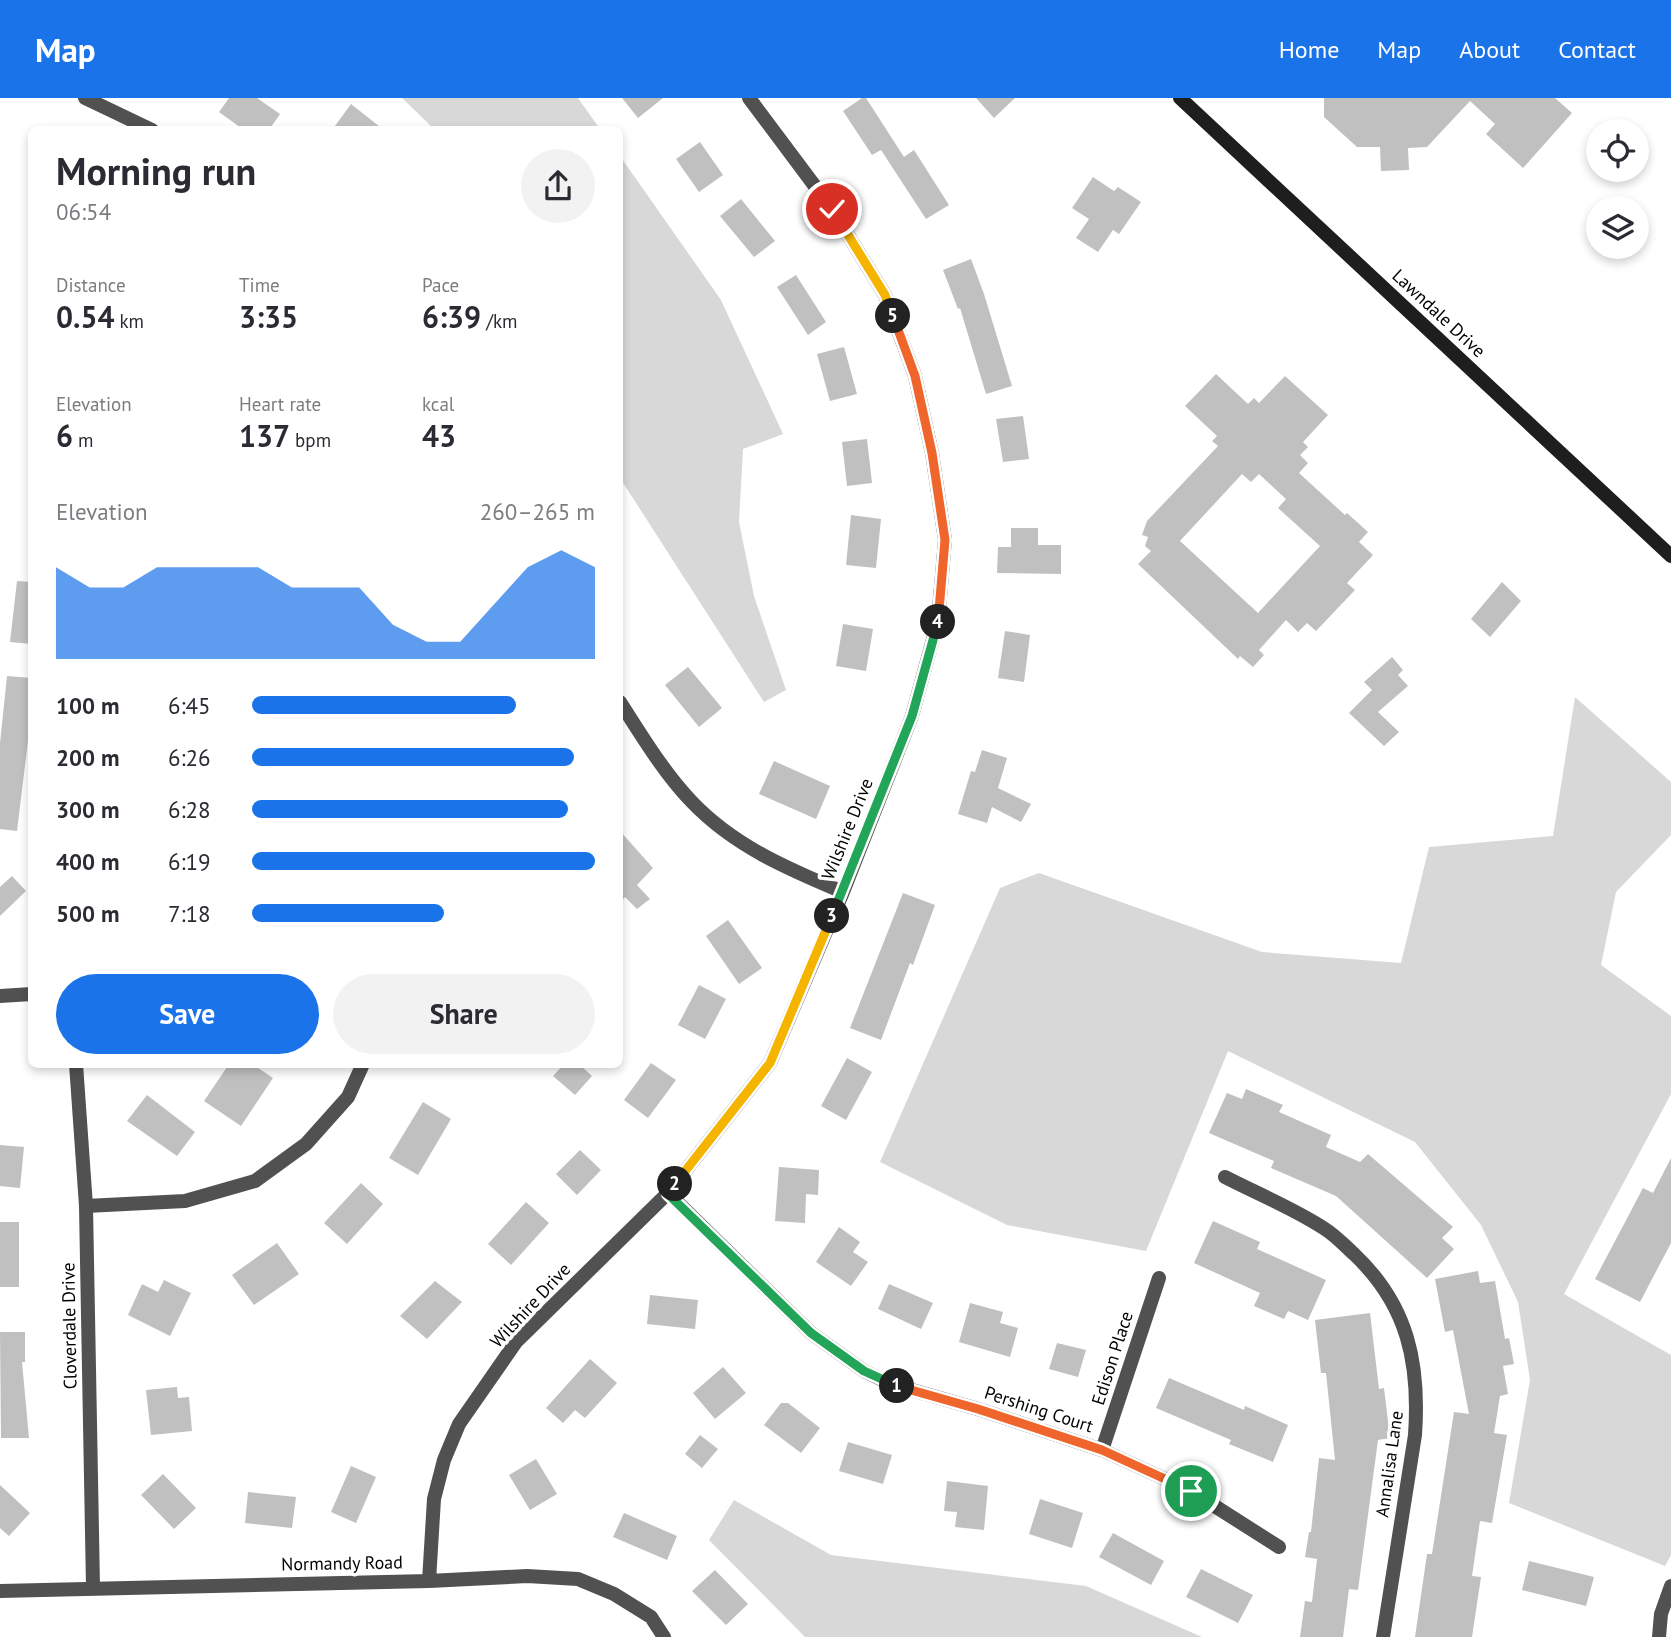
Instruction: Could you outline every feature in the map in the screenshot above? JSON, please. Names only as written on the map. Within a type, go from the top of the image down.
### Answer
[{"type":"main road","name":"Lawndale Drive","points":[[1180,98],[1671,556]]},
{"type":"street","points":[[85,98],[144,126]]},
{"type":"street","name":"Wilshire Drive","points":[[429,1581],[434,1499],[444,1460],[459,1424],[516,1342],[668,1194],[770,1063],[843,892],[912,716],[938,621],[945,540],[932,453],[915,376],[885,295],[832,209],[749,98]]},
{"type":"street","points":[[623,707],[651,749],[692,802],[732,837],[781,866],[843,892]]},
{"type":"street","points":[[0,996],[28,994]]},
{"type":"street","name":"Cloverdale Drive","points":[[76,1068],[86,1206],[93,1587]]},
{"type":"street","points":[[86,1206],[185,1201],[255,1181],[306,1144],[348,1097],[361,1068]]},
{"type":"street","name":"Annalisa Lane","points":[[1225,1177],[1326,1230],[1341,1243],[1371,1271],[1401,1319],[1410,1343],[1417,1402],[1415,1435],[1383,1637]]},
{"type":"street","name":"Pershing Court","points":[[668,1194],[811,1333],[864,1371],[891,1384],[978,1409],[1102,1450],[1191,1491],[1279,1547]]},
{"type":"street","name":"Edison Place","points":[[1102,1450],[1159,1279]]},
{"type":"street","name":"Normandy Road","points":[[0,1591],[429,1581],[527,1576],[578,1578],[614,1594],[651,1617],[664,1637]]},
{"type":"street","points":[[1659,1637],[1661,1614],[1671,1586]]},
{"type":"shaded area","points":[[402,98],[578,98],[598,126],[431,126]]},
{"type":"shaded area","points":[[623,160],[721,300],[783,434],[743,449],[739,522],[754,596],[786,690],[764,702],[623,483]]},
{"type":"shaded area","points":[[1575,697],[1671,782],[1671,835],[1616,892],[1601,965],[1671,1016],[1671,1094],[1564,1294],[1671,1355],[1671,1555],[1665,1566],[1509,1503],[1530,1380],[1518,1302],[1481,1225],[1415,1142],[1228,1051],[1146,1251],[1007,1225],[880,1162],[1000,888],[1039,873],[1262,952],[1401,963],[1429,847],[1553,836]]},
{"type":"shaded area","points":[[734,1500],[831,1555],[1086,1586],[1202,1637],[805,1637],[709,1540]]},
{"type":"building","points":[[229,98],[257,98],[280,114],[272,126],[238,126],[219,112]]},
{"type":"building","points":[[622,98],[663,98],[638,118]]},
{"type":"building","points":[[866,98],[904,157],[914,150],[949,205],[926,219],[881,150],[872,155],[843,111]]},
{"type":"building","points":[[976,98],[1015,98],[994,118]]},
{"type":"building","points":[[1324,98],[1555,98],[1572,113],[1523,168],[1486,134],[1495,124],[1470,101],[1427,147],[1408,148],[1409,170],[1381,171],[1380,147],[1357,147],[1324,117]]},
{"type":"building","points":[[351,104],[379,126],[335,126]]},
{"type":"building","points":[[700,142],[723,175],[699,192],[676,159]]},
{"type":"building","points":[[1093,177],[1114,191],[1118,187],[1141,202],[1119,234],[1113,230],[1098,252],[1076,238],[1089,219],[1072,208]]},
{"type":"building","points":[[741,199],[775,241],[754,257],[720,216]]},
{"type":"building","points":[[971,259],[1012,386],[986,394],[960,308],[958,309],[943,270]]},
{"type":"building","points":[[796,275],[826,322],[808,335],[777,287]]},
{"type":"building","points":[[844,347],[857,394],[830,401],[817,354]]},
{"type":"building","points":[[1216,374],[1248,404],[1254,398],[1259,403],[1285,376],[1328,415],[1303,442],[1308,447],[1300,455],[1308,463],[1299,473],[1368,532],[1359,542],[1373,555],[1347,583],[1355,590],[1316,631],[1307,623],[1298,632],[1286,620],[1259,650],[1264,655],[1253,667],[1240,656],[1238,659],[1138,564],[1151,551],[1145,546],[1148,537],[1142,535],[1147,521],[1218,446],[1212,441],[1217,436],[1185,406]],"holes":[[[1242,474],[1251,482],[1259,474],[1286,499],[1278,508],[1320,546],[1258,613],[1180,541]]]},
{"type":"building","points":[[1023,416],[1029,459],[1003,462],[996,419]]},
{"type":"building","points":[[867,439],[872,483],[847,486],[842,442]]},
{"type":"building","points":[[851,515],[881,519],[876,568],[846,565]]},
{"type":"building","points":[[1011,528],[1038,528],[1038,545],[1061,545],[1061,574],[997,573],[998,547],[1011,547]]},
{"type":"building","points":[[17,581],[28,582],[28,644],[10,642]]},
{"type":"building","points":[[1502,582],[1521,601],[1490,637],[1471,619]]},
{"type":"building","points":[[843,624],[873,629],[866,671],[836,666]]},
{"type":"building","points":[[1005,631],[1030,635],[1024,682],[998,678]]},
{"type":"building","points":[[1392,657],[1403,670],[1398,675],[1408,686],[1378,712],[1399,732],[1384,746],[1349,713],[1372,690],[1364,682]]},
{"type":"building","points":[[688,667],[722,708],[699,727],[665,685]]},
{"type":"building","points":[[7,676],[28,678],[28,741],[17,831],[0,829],[0,743]]},
{"type":"building","points":[[982,750],[1007,758],[998,788],[1031,804],[1021,822],[992,807],[987,823],[958,814],[971,771],[975,772]]},
{"type":"building","points":[[774,761],[830,786],[816,819],[759,794]]},
{"type":"building","points":[[623,834],[653,868],[637,885],[650,899],[637,909],[625,897],[623,899]]},
{"type":"building","points":[[12,876],[26,891],[0,916],[0,887]]},
{"type":"building","points":[[903,893],[935,905],[881,1040],[850,1028]]},
{"type":"building","points":[[728,920],[762,968],[739,984],[706,936]]},
{"type":"building","points":[[699,985],[726,999],[705,1039],[678,1025]]},
{"type":"building","points":[[847,1058],[872,1072],[846,1120],[821,1106]]},
{"type":"building","points":[[651,1063],[676,1080],[648,1118],[624,1100]]},
{"type":"building","points":[[226,1068],[258,1068],[273,1078],[241,1126],[204,1101]]},
{"type":"building","points":[[560,1068],[583,1068],[592,1076],[575,1095],[553,1076]]},
{"type":"building","points":[[1246,1089],[1283,1105],[1279,1112],[1331,1135],[1326,1147],[1360,1162],[1368,1154],[1453,1227],[1442,1238],[1454,1249],[1427,1278],[1336,1196],[1271,1168],[1274,1161],[1209,1133],[1227,1093],[1242,1099]]},
{"type":"building","points":[[147,1095],[195,1132],[177,1156],[127,1121]]},
{"type":"building","points":[[423,1102],[451,1119],[418,1175],[389,1158]]},
{"type":"building","points":[[0,1145],[24,1147],[20,1188],[0,1186]]},
{"type":"building","points":[[580,1150],[601,1170],[577,1195],[556,1174]]},
{"type":"building","points":[[1671,1158],[1671,1243],[1640,1302],[1595,1279],[1643,1188],[1653,1193]]},
{"type":"building","points":[[779,1167],[819,1170],[818,1195],[806,1194],[805,1223],[775,1221]]},
{"type":"building","points":[[361,1183],[383,1204],[347,1244],[324,1223]]},
{"type":"building","points":[[526,1202],[549,1223],[511,1265],[488,1244]]},
{"type":"building","points":[[1213,1221],[1260,1242],[1257,1249],[1326,1280],[1308,1320],[1288,1311],[1284,1319],[1254,1306],[1260,1293],[1194,1263]]},
{"type":"building","points":[[0,1222],[19,1222],[19,1287],[0,1287]]},
{"type":"building","points":[[839,1227],[860,1242],[853,1252],[868,1262],[851,1286],[816,1262]]},
{"type":"building","points":[[277,1243],[299,1274],[254,1305],[232,1275]]},
{"type":"building","points":[[1478,1271],[1480,1283],[1495,1281],[1505,1339],[1509,1338],[1514,1364],[1503,1366],[1508,1394],[1500,1396],[1494,1433],[1507,1435],[1492,1523],[1480,1521],[1472,1576],[1481,1577],[1472,1637],[1415,1637],[1427,1554],[1432,1554],[1454,1412],[1469,1414],[1453,1330],[1445,1332],[1435,1279]]},
{"type":"building","points":[[164,1280],[191,1293],[170,1336],[128,1315],[142,1284],[158,1292]]},
{"type":"building","points":[[435,1281],[462,1302],[427,1339],[400,1316]]},
{"type":"building","points":[[889,1284],[933,1303],[921,1329],[878,1309]]},
{"type":"building","points":[[650,1295],[698,1300],[695,1329],[647,1324]]},
{"type":"building","points":[[970,1303],[1003,1312],[1000,1323],[1018,1328],[1010,1357],[959,1342]]},
{"type":"building","points":[[1370,1313],[1379,1389],[1384,1388],[1390,1438],[1378,1440],[1358,1590],[1349,1589],[1343,1637],[1300,1637],[1305,1601],[1312,1602],[1317,1559],[1305,1557],[1311,1532],[1319,1458],[1335,1460],[1326,1373],[1321,1373],[1315,1320]]},
{"type":"building","points":[[0,1332],[25,1332],[25,1362],[22,1362],[29,1438],[1,1438]]},
{"type":"building","points":[[1057,1343],[1086,1350],[1078,1377],[1049,1369]]},
{"type":"building","points":[[590,1359],[617,1383],[585,1418],[575,1410],[563,1423],[546,1408]]},
{"type":"building","points":[[723,1367],[746,1393],[715,1419],[693,1393]]},
{"type":"building","points":[[1169,1378],[1244,1410],[1245,1406],[1288,1425],[1273,1462],[1229,1444],[1231,1440],[1156,1408]]},
{"type":"building","points":[[177,1387],[178,1398],[189,1397],[192,1431],[151,1435],[146,1390]]},
{"type":"building","points":[[781,1403],[788,1403],[820,1428],[801,1453],[764,1425]]},
{"type":"building","points":[[700,1435],[718,1449],[702,1468],[685,1454]]},
{"type":"building","points":[[848,1442],[892,1455],[883,1484],[839,1471]]},
{"type":"building","points":[[536,1459],[557,1494],[530,1510],[509,1475]]},
{"type":"building","points":[[351,1466],[376,1477],[356,1523],[331,1512]]},
{"type":"building","points":[[163,1474],[196,1508],[174,1529],[141,1495]]},
{"type":"building","points":[[947,1481],[988,1486],[984,1530],[955,1527],[957,1512],[944,1511]]},
{"type":"building","points":[[0,1485],[30,1513],[9,1536],[0,1528]]},
{"type":"building","points":[[248,1492],[296,1497],[292,1528],[245,1523]]},
{"type":"building","points":[[1040,1499],[1083,1513],[1072,1548],[1029,1534]]},
{"type":"building","points":[[624,1513],[677,1536],[667,1560],[613,1537]]},
{"type":"building","points":[[1113,1533],[1164,1561],[1151,1585],[1099,1557]]},
{"type":"building","points":[[1529,1561],[1594,1577],[1586,1606],[1522,1590]]},
{"type":"building","points":[[1201,1569],[1253,1595],[1238,1623],[1186,1597]]},
{"type":"building","points":[[715,1570],[748,1604],[726,1625],[692,1591]]},
{"type":"route","points":[[832,209],[885,295],[915,376],[932,453],[945,540],[938,621],[912,716],[843,892],[770,1063],[668,1194],[811,1333],[842,1358],[864,1371],[891,1384],[1037,1427],[1102,1450],[1191,1491]]}]
